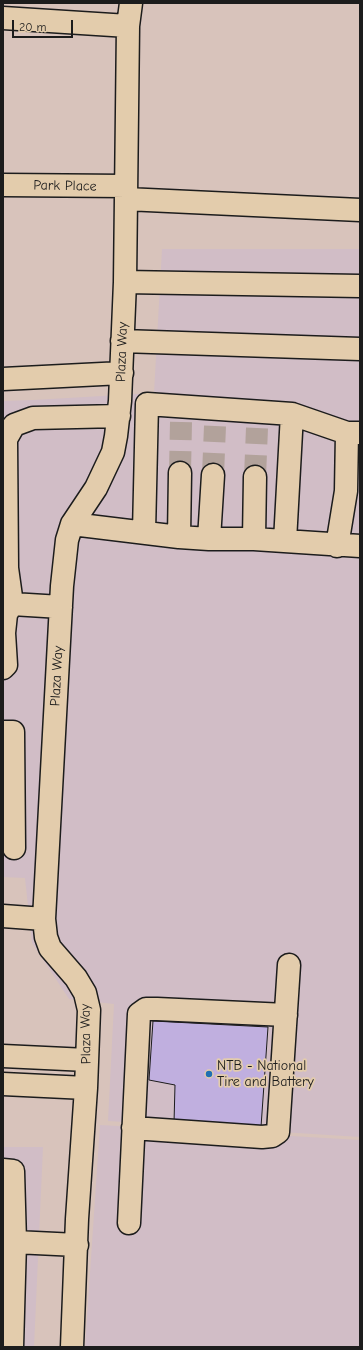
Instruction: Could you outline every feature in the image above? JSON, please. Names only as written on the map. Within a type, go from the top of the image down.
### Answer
[{"type":"street","name":"Plaza Way","points":[[72,1347],[89,1010],[85,993],[76,978],[50,948],[46,937],[44,919],[61,607],[67,540],[72,524],[96,488],[112,452],[119,416],[125,282],[128,26],[131,3]]},
{"type":"street","points":[[3,18],[128,26]]},
{"type":"street","name":"Park Place","points":[[3,185],[360,210]]},
{"type":"street","points":[[125,282],[360,286]]},
{"type":"street","points":[[122,341],[360,349]]},
{"type":"street","points":[[3,379],[122,373]]},
{"type":"street","points":[[144,532],[147,404],[181,413],[257,420],[292,414],[354,433],[353,491],[337,546]]},
{"type":"street","points":[[285,541],[292,414]]},
{"type":"street","points":[[3,668],[6,665],[4,633],[7,611],[6,438],[14,425],[33,418],[119,416]]},
{"type":"street","points":[[179,537],[180,473]]},
{"type":"street","points":[[209,539],[213,475]]},
{"type":"street","points":[[254,539],[255,477]]},
{"type":"street","points":[[72,524],[179,537],[254,539],[337,546],[360,546]]},
{"type":"street","points":[[7,611],[61,607]]},
{"type":"street","points":[[3,732],[13,732],[8,848],[49,847]]},
{"type":"street","points":[[3,916],[44,919]]},
{"type":"street","points":[[134,1128],[262,1137],[272,1136],[278,1132],[289,965]]},
{"type":"street","points":[[129,1223],[139,1014],[146,1009],[164,1009],[286,1015]]},
{"type":"street","points":[[3,1056],[87,1060]]},
{"type":"street","points":[[3,1084],[86,1088]]},
{"type":"street","points":[[3,1170],[13,1171],[15,1242],[12,1347]]},
{"type":"street","points":[[15,1242],[76,1245]]},
{"type":"shaded area","points":[[162,249],[360,249],[360,1137],[108,1121],[114,1004],[69,999],[32,943],[25,878],[3,877],[3,401],[154,393]]},
{"type":"shaded area","points":[[100,1125],[360,1140],[360,1347],[85,1347]]},
{"type":"shaded area","points":[[3,1147],[43,1147],[34,1347],[3,1347]]},
{"type":"building","points":[[153,1021],[268,1027],[261,1127],[174,1123],[175,1085],[149,1080]]},
{"type":"tunnel","points":[[180,473],[181,422]]},
{"type":"tunnel","points":[[213,475],[215,426]]},
{"type":"tunnel","points":[[255,477],[257,428]]},
{"type":"place","name":"NTB - National Tire and Battery","points":[[209,1074]]}]
